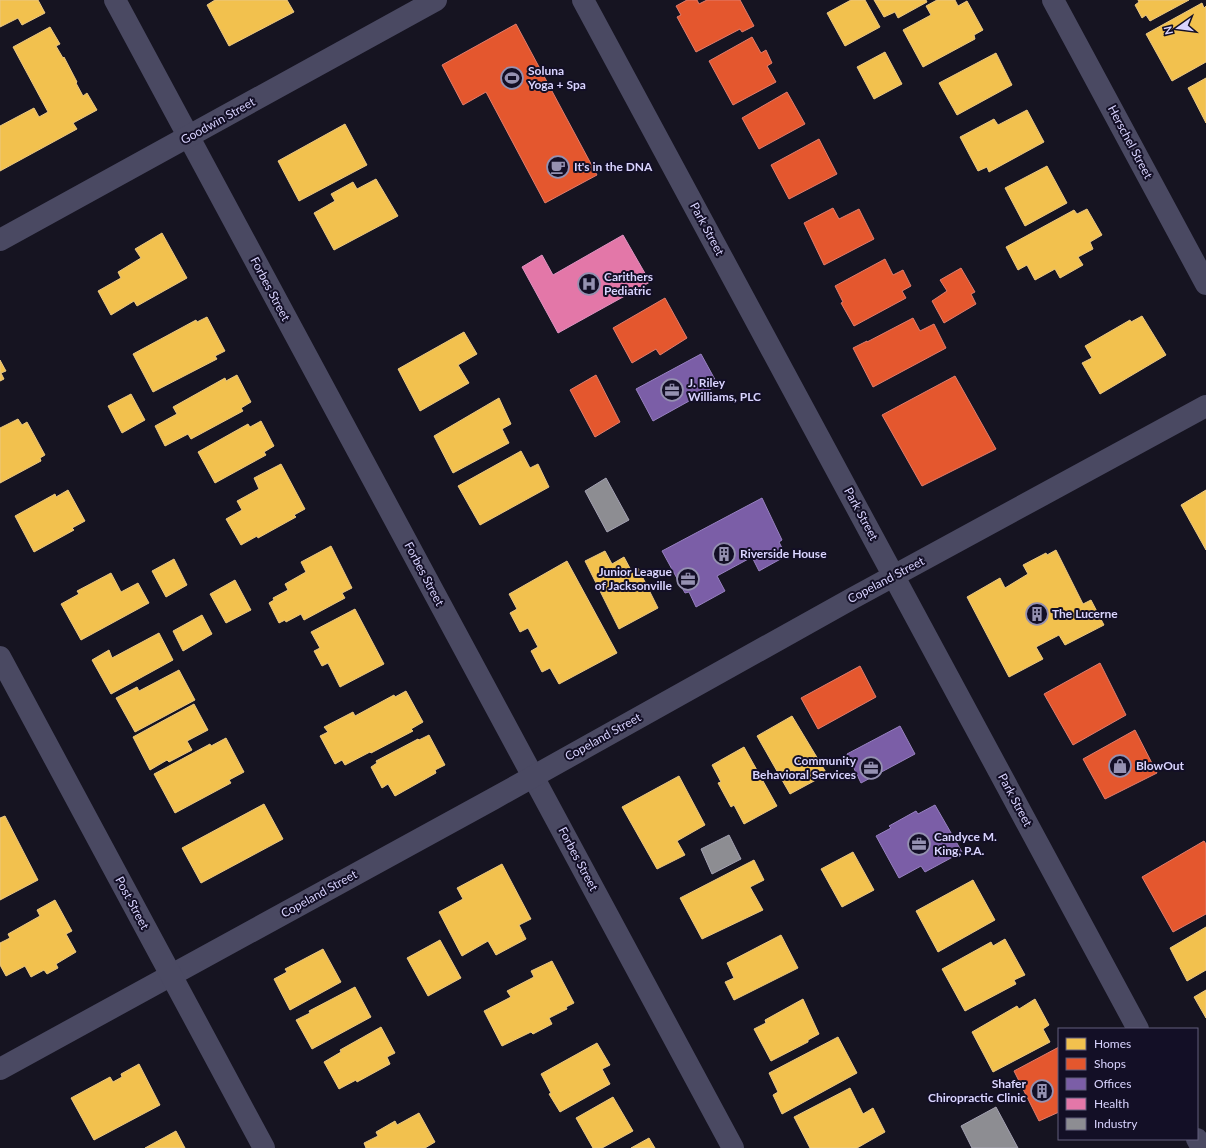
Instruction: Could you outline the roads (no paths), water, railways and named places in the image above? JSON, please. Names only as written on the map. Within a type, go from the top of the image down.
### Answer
[{"type":"street","name":"Forbes Street","points":[[115,0],[733,1148]]},
{"type":"street","name":"Goodwin Street","points":[[0,240],[188,138],[436,0]]},
{"type":"street","name":"Park Street","points":[[583,0],[1137,1028]]},
{"type":"street","name":"Herschel Street","points":[[1053,0],[1206,284]]},
{"type":"street","name":"Copeland Street","points":[[0,1069],[894,576],[1206,406]]},
{"type":"street","name":"Post Street","points":[[0,657],[264,1148]]},
{"type":"place","name":"Soluna Yoga + Spa","points":[[512,78]]},
{"type":"place","name":"It's in the DNA","points":[[558,167]]},
{"type":"place","name":"Carithers Pediatric","points":[[589,284]]},
{"type":"place","name":"J. Riley Williams, PLC","points":[[672,390]]},
{"type":"place","name":"Riverside House","points":[[724,554]]},
{"type":"place","name":"Junior League of Jacksonville","points":[[688,579]]},
{"type":"place","name":"The Lucerne","points":[[1037,614]]},
{"type":"place","name":"BlowOut","points":[[1120,766]]},
{"type":"place","name":"Community Behavioral Services","points":[[871,768]]},
{"type":"place","name":"Candyce M. King, P.A.","points":[[919,844]]},
{"type":"place","name":"Shafer Chiropractic Clinic","points":[[1042,1091]]}]
